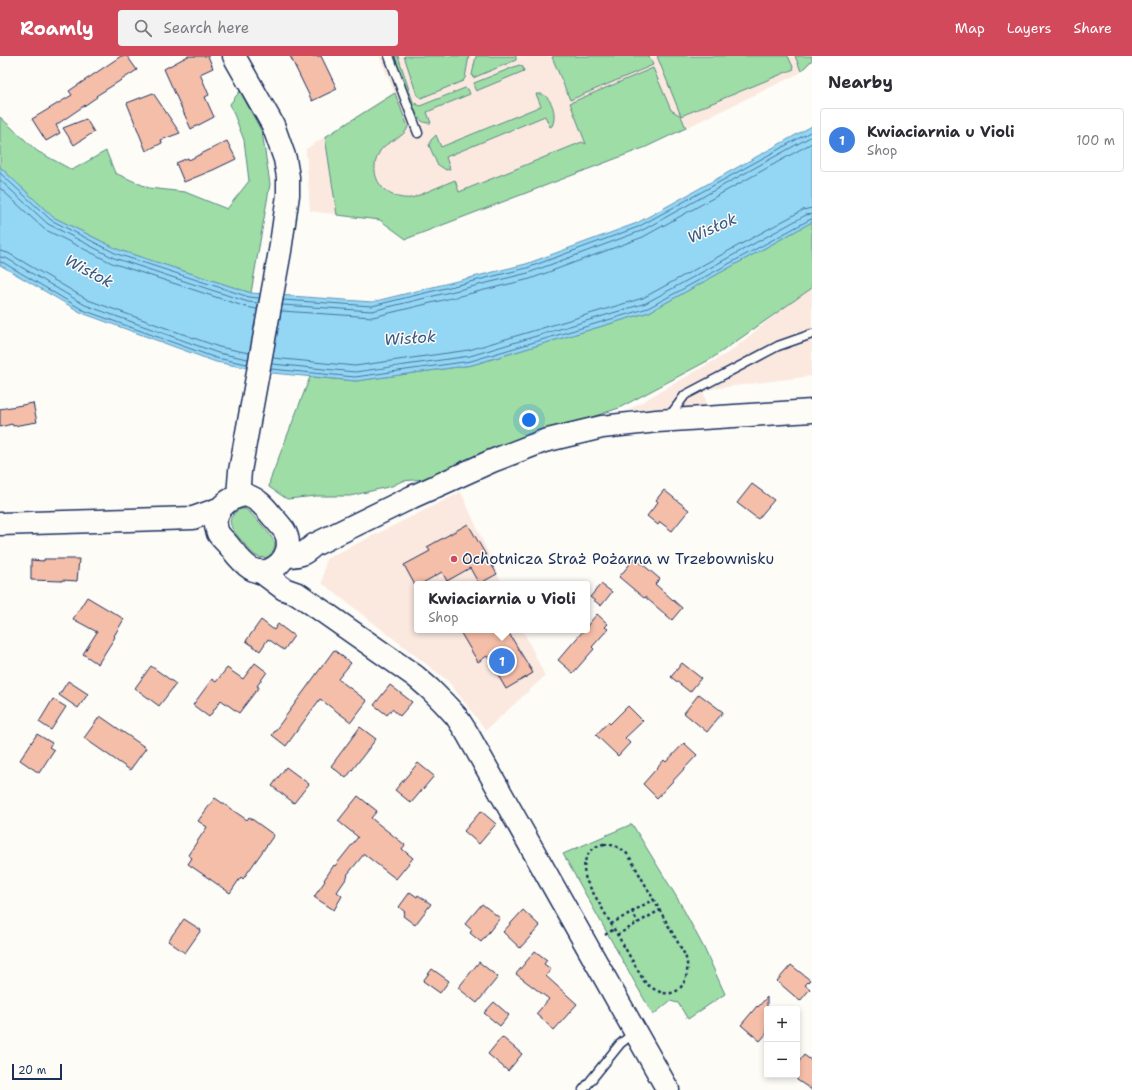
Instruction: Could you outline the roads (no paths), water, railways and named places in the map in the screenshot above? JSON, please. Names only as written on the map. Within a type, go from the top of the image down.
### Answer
[{"type":"street","points":[[234,56],[273,125],[285,159],[288,177],[288,195],[280,251],[240,477],[238,496]]},
{"type":"street","points":[[285,557],[298,556],[306,552],[314,545],[412,497],[492,461],[544,441],[602,427],[812,411]]},
{"type":"street","points":[[218,533],[217,515],[221,508],[231,498],[246,495],[260,502],[286,535],[288,542],[288,550],[281,562],[274,568],[260,571]]},
{"type":"street","points":[[0,524],[193,518],[221,508]]},
{"type":"street","points":[[193,518],[218,533],[243,564],[251,569],[260,571],[284,589],[298,594],[415,676],[456,716],[471,740],[668,1090]]},
{"type":"street","points":[[286,535],[299,541],[314,545]]},
{"type":"street","points":[[285,557],[291,570],[298,594]]},
{"type":"lane","points":[[389,56],[418,133]]},
{"type":"lane","points":[[667,421],[685,395],[778,346],[812,334]]},
{"type":"lane","points":[[583,1090],[620,1044],[635,1032]]},
{"type":"water","name":"Wisłok","points":[[812,126],[812,222],[649,312],[472,365],[356,381],[272,373],[216,362],[82,313],[0,265],[0,167],[53,217],[119,250],[251,293],[372,302],[526,264],[637,223]]},
{"type":"place","name":"Ochotnicza Straż Pożarna w Trzebownisku","points":[[454,559]]},
{"type":"place","name":"Kwiaciarnia u Violi","points":[[502,661]]}]
